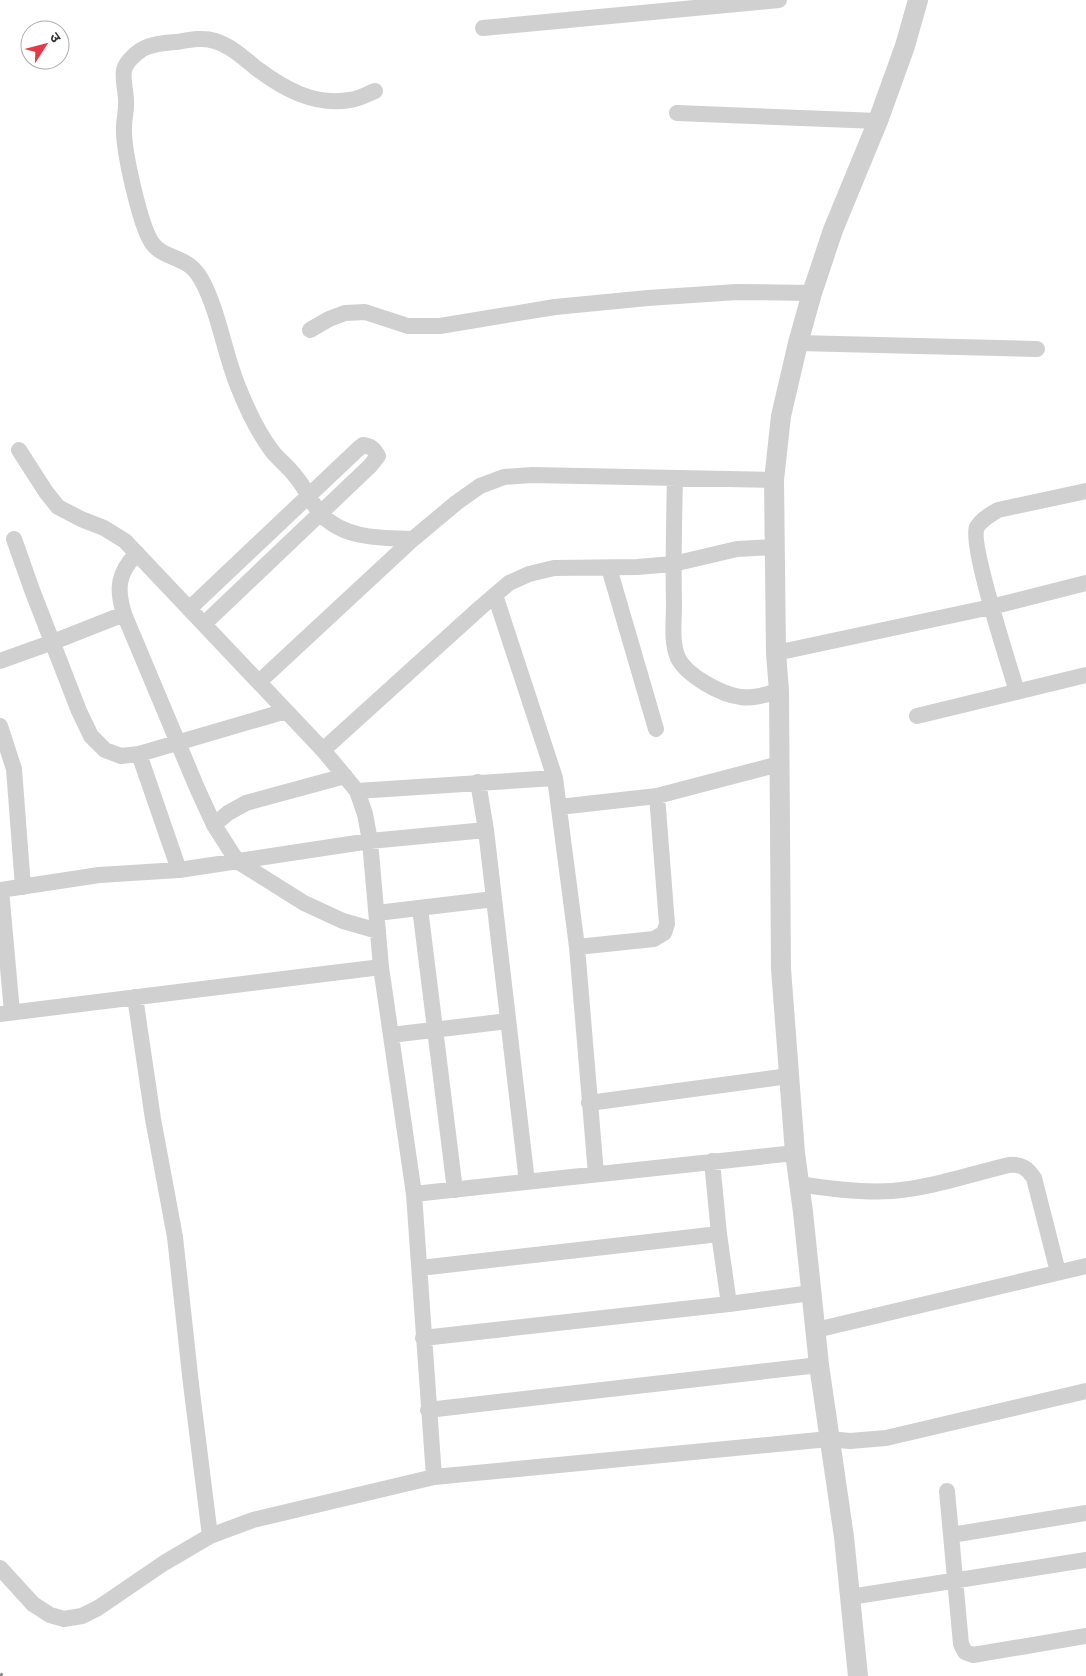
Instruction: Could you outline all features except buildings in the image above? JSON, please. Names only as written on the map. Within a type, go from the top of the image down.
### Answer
[{"type":"street","points":[[482,28],[779,0]]},
{"type":"street","points":[[858,1676],[844,1537],[819,1365],[795,1153],[781,969],[779,691],[776,652],[774,480],[781,416],[812,293],[833,230],[878,121],[905,46],[917,0]]},
{"type":"street","points":[[375,91],[352,100],[332,102],[307,97],[277,83],[236,53],[216,42],[201,39],[155,44],[142,49],[131,58],[124,69],[126,152],[148,237],[154,246],[162,252],[184,260],[202,279],[237,383],[258,430],[273,452],[296,476],[310,495],[320,514],[334,524],[352,533],[372,537],[413,539]]},
{"type":"street","points":[[678,113],[878,121]]},
{"type":"street","points":[[310,330],[329,319],[345,313],[365,312],[408,326],[440,326],[555,307],[648,298],[737,292],[812,293]]},
{"type":"street","points":[[798,343],[1037,349]]},
{"type":"street","points":[[189,609],[363,445],[369,446],[378,456],[376,460],[204,624]]},
{"type":"street","points":[[19,450],[58,507],[104,528],[125,541],[323,750],[357,791],[370,841],[382,966],[414,1194],[434,1477]]},
{"type":"street","points":[[259,682],[413,539],[456,503],[480,486],[504,477],[532,475],[774,480]]},
{"type":"street","points":[[675,478],[674,643],[678,657],[684,668],[694,676],[727,695],[742,698],[756,697],[779,691]]},
{"type":"street","points":[[1017,692],[991,606],[976,541],[977,528],[986,517],[998,510],[1086,491]]},
{"type":"street","points":[[14,539],[79,711],[91,736],[106,750],[122,756],[139,754],[179,744],[286,711]]},
{"type":"street","points":[[323,750],[509,583],[529,574],[554,568],[609,568],[673,564],[737,549],[775,547]]},
{"type":"street","points":[[136,553],[127,563],[120,577],[119,598],[124,614],[214,825],[237,861],[304,903],[344,921],[378,931]]},
{"type":"street","points":[[609,568],[656,729]]},
{"type":"street","points":[[776,652],[991,606],[1086,583]]},
{"type":"street","points":[[495,595],[555,778],[577,947],[596,1174]]},
{"type":"street","points":[[0,661],[124,614]]},
{"type":"street","points":[[917,716],[1086,675]]},
{"type":"street","points":[[0,726],[14,769],[23,886]]},
{"type":"street","points":[[139,754],[179,870]]},
{"type":"street","points":[[559,807],[657,796],[779,764]]},
{"type":"street","points":[[214,825],[228,813],[246,803],[345,776]]},
{"type":"street","points":[[357,791],[555,778]]},
{"type":"street","points":[[478,782],[486,830],[527,1182]]},
{"type":"street","points":[[577,947],[654,938],[664,933],[667,924],[657,796]]},
{"type":"street","points":[[382,966],[6,1013],[1,890],[99,875],[179,870],[370,841],[486,830]]},
{"type":"street","points":[[377,913],[494,899]]},
{"type":"street","points":[[420,908],[455,1190]]},
{"type":"street","points":[[135,997],[153,1120],[175,1237],[210,1536]]},
{"type":"street","points":[[391,1035],[508,1021]]},
{"type":"street","points":[[589,1103],[789,1076]]},
{"type":"street","points":[[414,1194],[795,1153]]},
{"type":"street","points":[[712,1162],[719,1234],[730,1304]]},
{"type":"street","points":[[800,1184],[845,1191],[893,1191],[924,1186],[1018,1164],[1027,1168],[1034,1178],[1058,1272]]},
{"type":"street","points":[[420,1268],[719,1234]]},
{"type":"street","points":[[816,1330],[1086,1266]]},
{"type":"street","points":[[423,1338],[730,1304],[811,1293]]},
{"type":"street","points":[[428,1410],[819,1365]]},
{"type":"street","points":[[0,1568],[33,1604],[50,1615],[64,1619],[82,1616],[98,1608],[164,1563],[210,1536],[253,1520],[434,1477],[829,1440],[850,1441],[886,1438],[1086,1391]]},
{"type":"street","points":[[947,1491],[961,1644],[965,1652],[973,1655],[1086,1636]]},
{"type":"street","points":[[951,1535],[1086,1513]]},
{"type":"street","points":[[850,1596],[1086,1560]]}]
